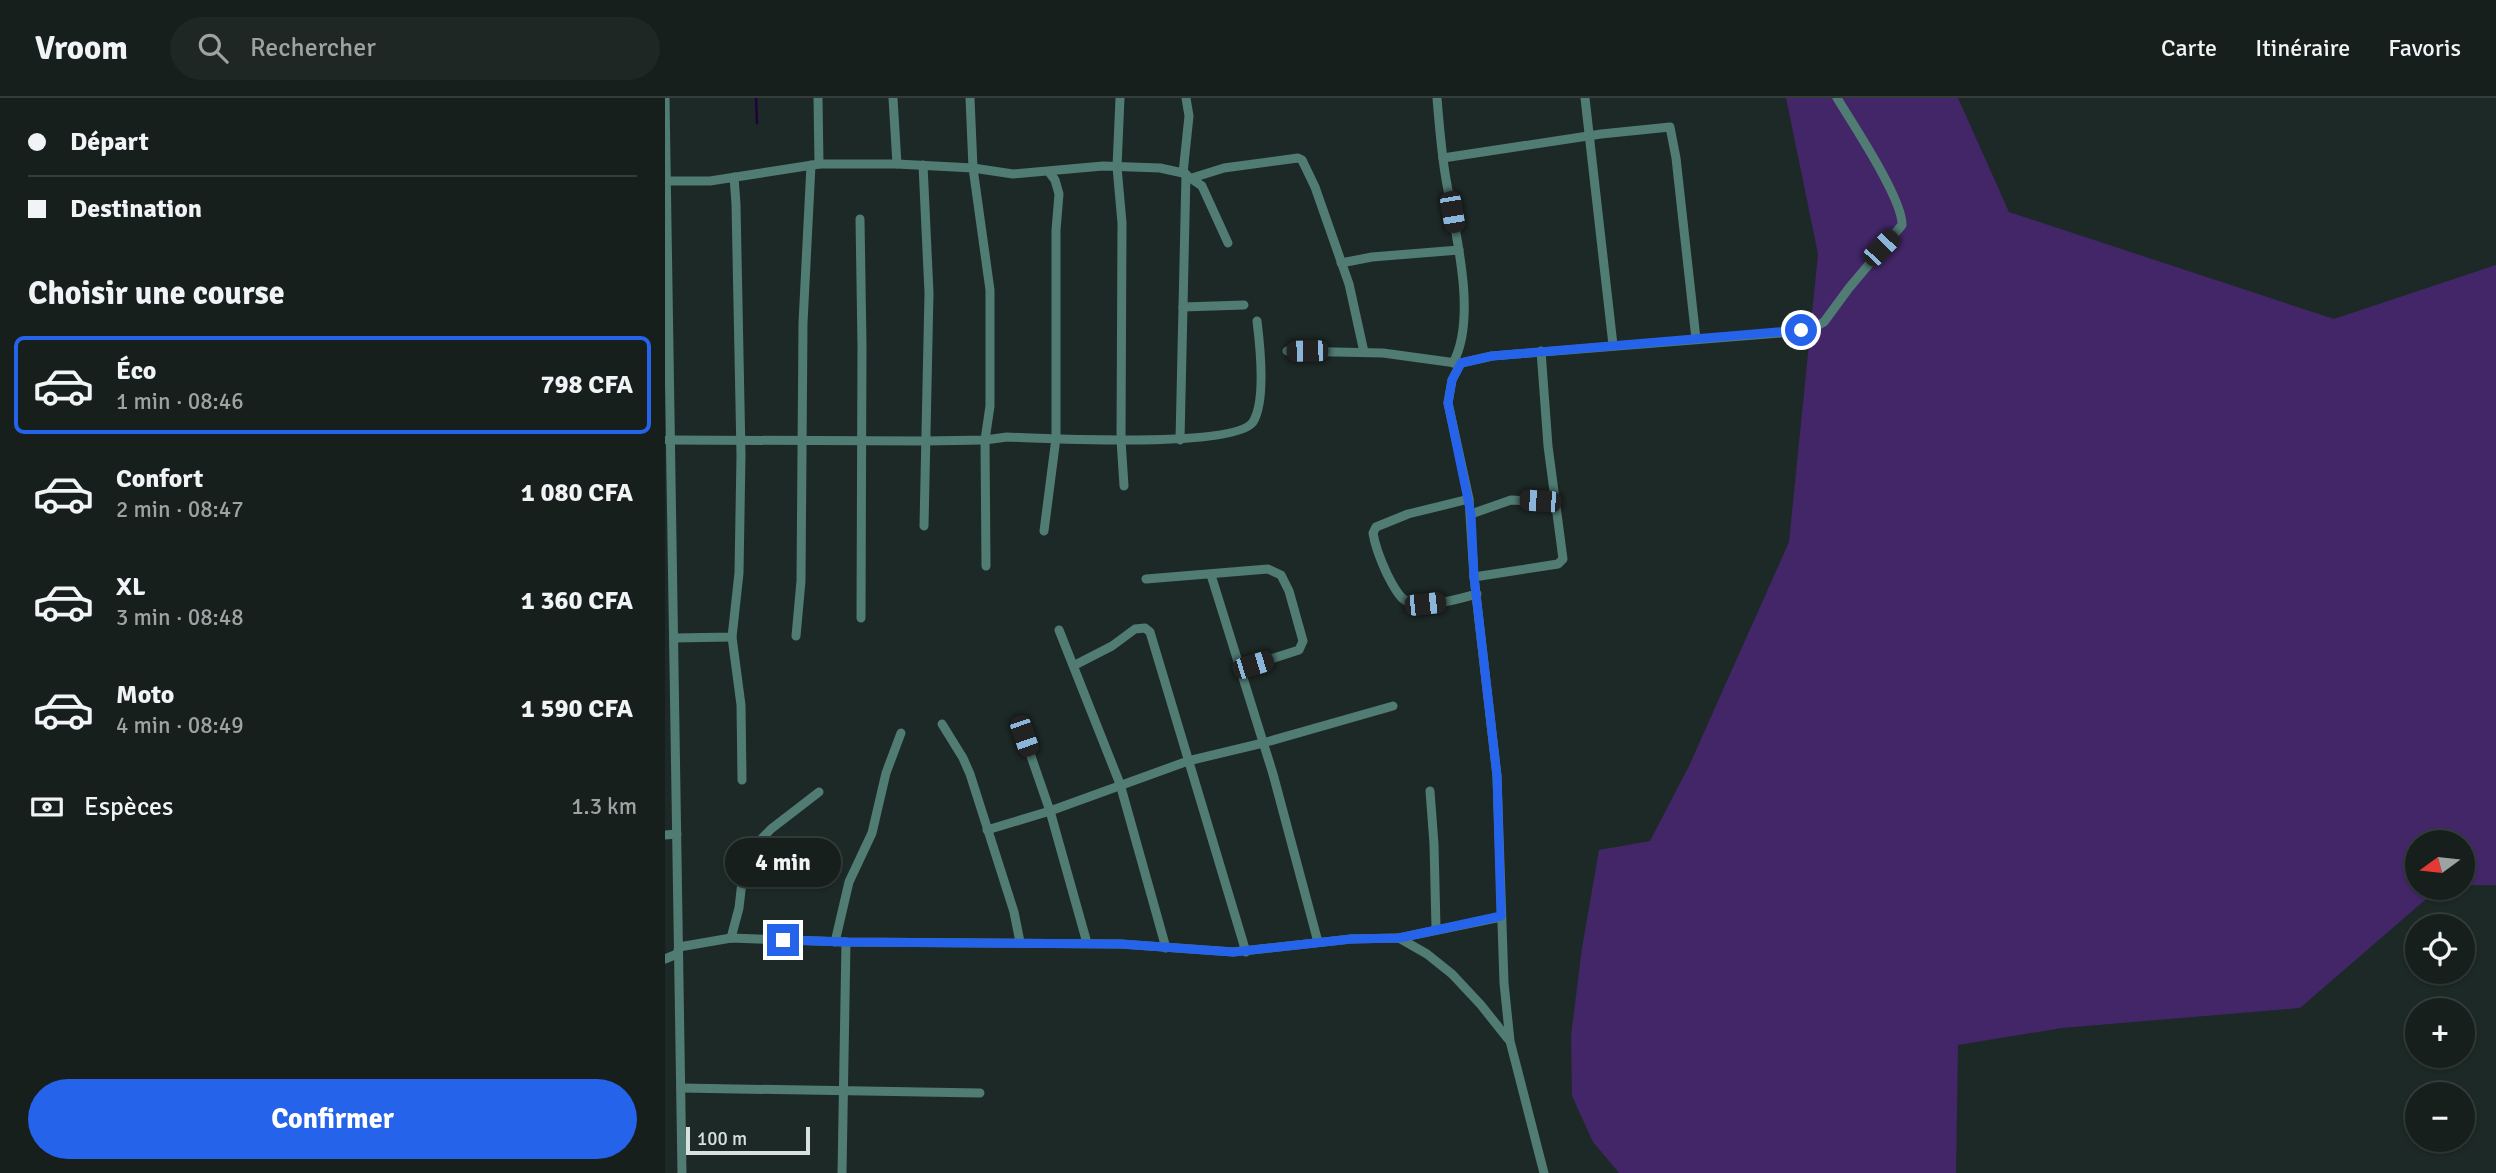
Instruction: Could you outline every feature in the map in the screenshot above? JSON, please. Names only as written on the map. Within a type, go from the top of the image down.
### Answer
[{"type":"street","points":[[665,98],[668,440],[674,639],[682,1173]]},
{"type":"street","points":[[796,636],[801,581],[803,323],[818,98]]},
{"type":"street","points":[[893,98],[897,164]]},
{"type":"street","points":[[970,98],[973,168],[990,290],[990,406],[985,440],[986,566]]},
{"type":"street","points":[[1120,98],[1117,167],[1122,223],[1121,440],[1124,486]]},
{"type":"street","points":[[1180,440],[1189,116],[1186,98]]},
{"type":"street","points":[[1437,98],[1443,158],[1459,250],[1464,310],[1462,338],[1448,403],[1471,514],[1474,577],[1497,776],[1501,916],[1510,1041],[1544,1173]]},
{"type":"street","points":[[1585,98],[1613,345]]},
{"type":"street","points":[[1287,351],[1364,352],[1457,363],[1492,356],[1793,332],[1819,326],[1902,225],[1900,210],[1877,163],[1837,98]]},
{"type":"street","points":[[1443,158],[1667,127],[1671,130],[1696,339]]},
{"type":"street","points":[[667,181],[710,180],[815,165],[897,164],[973,168],[1013,174],[1103,166],[1160,168],[1187,175],[1298,158],[1302,160],[1315,187],[1349,284],[1364,352]]},
{"type":"street","points":[[923,165],[929,273],[924,526]]},
{"type":"street","points":[[1044,531],[1056,438],[1056,230],[1059,194],[1055,180],[1049,172]]},
{"type":"street","points":[[1187,175],[1206,193],[1228,243]]},
{"type":"street","points":[[734,177],[741,439],[739,573],[732,637],[741,705],[742,780]]},
{"type":"street","points":[[860,219],[863,441],[861,618]]},
{"type":"street","points":[[1341,263],[1372,257],[1459,250]]},
{"type":"street","points":[[1183,307],[1244,305]]},
{"type":"street","points":[[668,440],[925,442],[1007,437],[1180,440],[1217,435],[1249,426],[1253,422],[1261,369],[1257,321]]},
{"type":"street","points":[[1474,577],[1558,564],[1564,553],[1548,446],[1541,351]]},
{"type":"street","points":[[1469,499],[1408,514],[1376,527],[1373,533],[1381,561],[1391,582],[1401,597],[1410,603],[1450,601],[1477,594]]},
{"type":"street","points":[[1471,514],[1511,500],[1556,502]]},
{"type":"street","points":[[1146,579],[1268,569],[1281,575],[1289,591],[1303,641],[1302,646],[1299,650],[1239,669]]},
{"type":"street","points":[[1211,575],[1263,743],[1318,942]]},
{"type":"street","points":[[1075,665],[1112,646],[1135,629],[1145,628],[1150,632],[1246,952]]},
{"type":"street","points":[[1059,630],[1120,784],[1166,948]]},
{"type":"street","points":[[674,639],[732,637]]},
{"type":"street","points":[[987,830],[1050,811],[1188,761],[1393,706]]},
{"type":"street","points":[[942,724],[963,758],[1014,912],[1020,942]]},
{"type":"street","points":[[842,1173],[844,1092],[841,942],[849,881],[872,833],[886,773],[901,733]]},
{"type":"street","points":[[1024,736],[1050,811],[1087,943]]},
{"type":"street","points":[[1430,791],[1436,928]]},
{"type":"street","points":[[731,937],[740,908],[744,864],[750,851],[771,829],[819,792]]},
{"type":"street","points":[[665,835],[677,834]]},
{"type":"street","points":[[679,947],[731,937],[841,942],[1087,943],[1246,952],[1318,942],[1399,938],[1501,916]]},
{"type":"street","points":[[1399,938],[1427,954],[1452,974],[1510,1041]]},
{"type":"street","points":[[665,959],[677,954],[679,947]]},
{"type":"street","points":[[681,1088],[980,1093]]},
{"type":"shaded area","points":[[1786,98],[1958,98],[2009,212],[2334,319],[2496,265],[2496,885],[2475,885],[2475,830],[2405,830],[2405,900],[2425,900],[2409,914],[2405,914],[2405,917],[2300,1008],[2062,1028],[1958,1045],[1956,1173],[1619,1173],[1593,1142],[1572,1096],[1571,1036],[1582,948],[1599,850],[1650,841],[1689,766],[1789,542],[1818,254]]},
{"type":"waterway","points":[[756,98],[757,123]]},
{"type":"route","points":[[783,940],[1121,944],[1246,952],[1318,942],[1399,938],[1501,916],[1497,776],[1474,577],[1471,514],[1448,403],[1452,380],[1461,363],[1476,358],[1801,330]]}]
